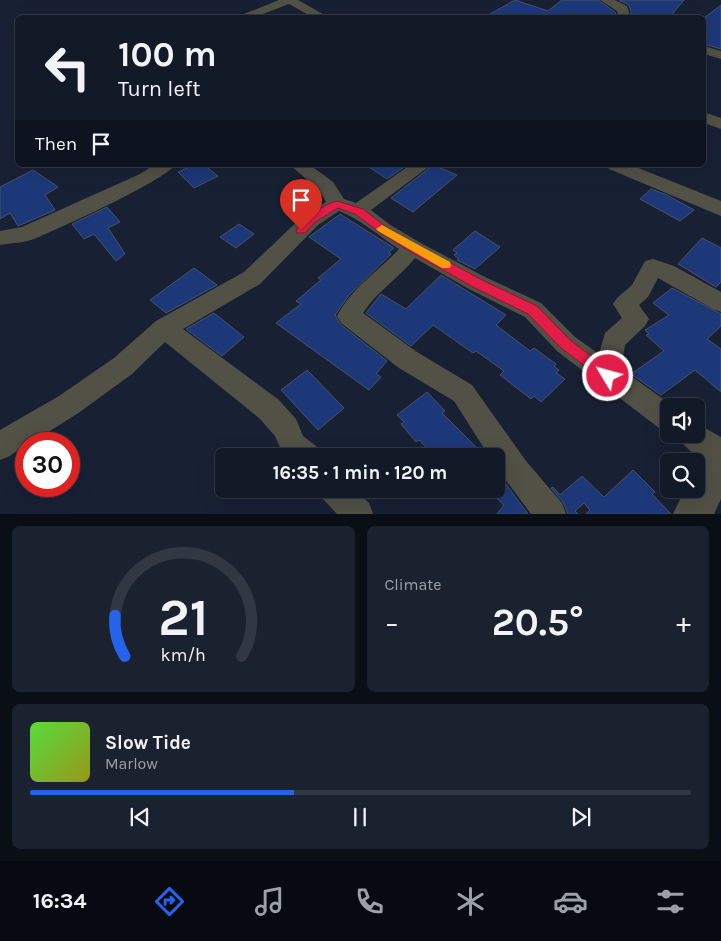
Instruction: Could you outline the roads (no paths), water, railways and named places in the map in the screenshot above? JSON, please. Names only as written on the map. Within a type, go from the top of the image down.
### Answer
[{"type":"street","points":[[248,15],[290,0],[318,15]]},
{"type":"street","points":[[606,0],[623,9],[624,15]]},
{"type":"street","points":[[706,51],[721,55]]},
{"type":"street","points":[[706,118],[721,124]]},
{"type":"street","points":[[0,238],[26,234],[146,178],[163,167]]},
{"type":"street","points":[[301,167],[326,186],[337,204],[359,211],[382,229],[477,284],[533,310],[566,344],[660,413]]},
{"type":"street","points":[[359,211],[371,200],[419,167]]},
{"type":"street","points":[[621,167],[721,209]]},
{"type":"street","points":[[0,446],[76,399],[123,366],[164,328],[252,278],[311,220],[337,204]]},
{"type":"street","points":[[412,247],[396,266],[362,296],[349,316],[408,360],[463,393],[516,471],[551,514]]},
{"type":"street","points":[[608,376],[614,340],[637,319],[625,304],[640,292],[653,267],[666,272],[721,303]]},
{"type":"street","points":[[164,328],[268,408],[286,428],[296,448]]},
{"type":"street","points":[[705,443],[721,453]]},
{"type":"street","points":[[693,514],[721,458]]},
{"type":"street","points":[[343,498],[358,514]]}]
